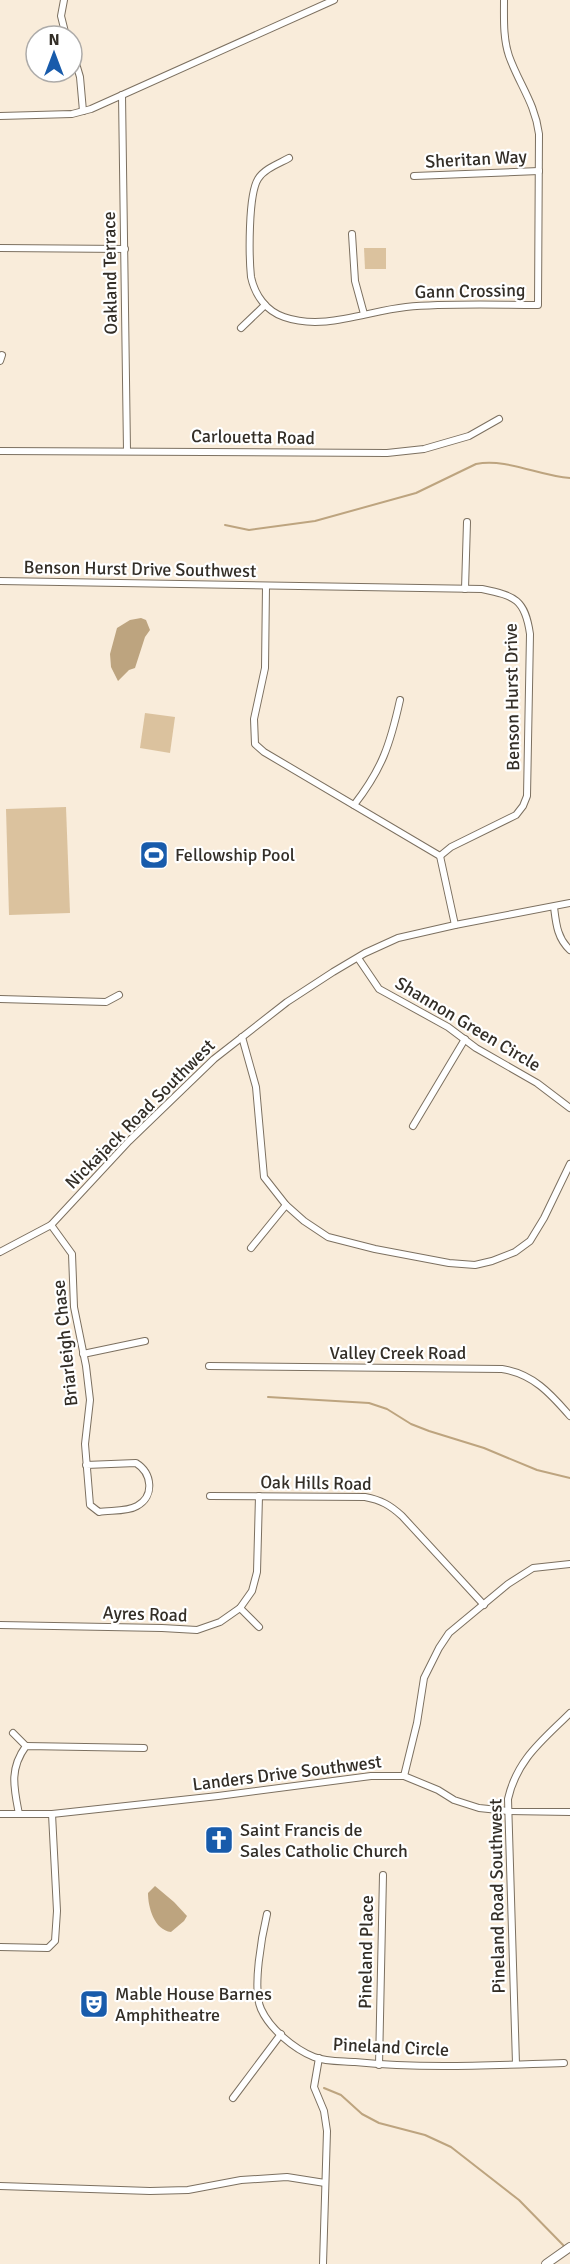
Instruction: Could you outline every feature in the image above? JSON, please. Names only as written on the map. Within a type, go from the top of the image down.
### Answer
[{"type":"main road","points":[[546,2264],[569,2248]]},
{"type":"street","points":[[63,24],[61,16],[64,0]]},
{"type":"street","points":[[0,116],[48,116],[83,111],[334,0]]},
{"type":"street","name":"Gann Crossing","points":[[265,305],[283,317],[294,320],[332,320],[416,306],[538,305],[540,143],[531,99],[507,50],[504,0]]},
{"type":"street","points":[[81,84],[83,111]]},
{"type":"street","name":"Oakland Terrace","points":[[122,95],[126,249],[127,451]]},
{"type":"street","points":[[241,328],[265,305],[253,287],[251,277],[253,192],[259,177],[289,158]]},
{"type":"street","name":"Sheritan Way","points":[[414,176],[539,171]]},
{"type":"street","points":[[352,234],[355,281],[364,314]]},
{"type":"street","points":[[0,248],[126,249]]},
{"type":"street","name":"Carlouetta Road","points":[[0,451],[387,453],[424,449],[469,436],[499,419]]},
{"type":"street","points":[[465,589],[467,522]]},
{"type":"street","name":"Benson Hurst Drive Southwest","points":[[0,581],[266,586],[265,657],[263,681],[254,719],[255,744],[264,752],[440,856]]},
{"type":"street","name":"Benson Hurst Drive","points":[[266,586],[482,589],[515,598],[524,607],[528,617],[531,655],[527,796],[516,815],[452,847],[440,856]]},
{"type":"street","points":[[354,805],[373,780],[391,741],[400,700]]},
{"type":"street","points":[[440,856],[455,925]]},
{"type":"street","name":"Nickajack Road Southwest","points":[[0,1252],[51,1225],[157,1114],[214,1059],[287,1002],[333,972],[398,938],[570,903]]},
{"type":"street","points":[[554,907],[559,935],[563,944],[570,950]]},
{"type":"street","name":"Shannon Green Circle","points":[[358,958],[379,989],[537,1083],[570,1108]]},
{"type":"street","points":[[0,999],[106,1002],[119,995]]},
{"type":"street","points":[[242,1037],[256,1087],[264,1177],[286,1205],[304,1221],[328,1237],[375,1249],[438,1261],[475,1265],[515,1252],[530,1241],[544,1218],[570,1164]]},
{"type":"street","points":[[413,1126],[465,1039]]},
{"type":"street","points":[[251,1248],[286,1205]]},
{"type":"street","name":"Briarleigh Chase","points":[[51,1225],[72,1254],[74,1306],[90,1400],[85,1444],[86,1465],[90,1505],[99,1512],[137,1507],[148,1492],[149,1479],[146,1472],[136,1463],[86,1465]]},
{"type":"street","points":[[83,1354],[145,1341]]},
{"type":"street","name":"Valley Creek Road","points":[[209,1366],[502,1370],[515,1372],[537,1382],[550,1392],[570,1416]]},
{"type":"street","name":"Oak Hills Road","points":[[210,1496],[380,1499],[402,1516],[484,1605]]},
{"type":"street","name":"Ayres Road","points":[[0,1625],[197,1630],[220,1622],[240,1608],[252,1591],[257,1572],[259,1496]]},
{"type":"street","points":[[404,1776],[417,1723],[424,1678],[449,1634],[508,1584],[533,1568],[570,1564]]},
{"type":"street","points":[[240,1608],[259,1627]]},
{"type":"street","name":"Pineland Road Southwest","points":[[516,2064],[508,1799],[511,1785],[520,1765],[570,1713]]},
{"type":"street","points":[[13,1733],[26,1746],[144,1748]]},
{"type":"street","points":[[19,1814],[13,1781],[14,1770],[18,1756],[26,1746]]},
{"type":"street","name":"Landers Drive Southwest","points":[[0,1814],[52,1814],[371,1776],[404,1776],[438,1790],[454,1800],[479,1808],[570,1812]]},
{"type":"street","points":[[0,1947],[48,1948],[55,1941],[57,1911],[52,1814]]},
{"type":"street","name":"Pineland Place","points":[[379,2065],[383,1875]]},
{"type":"street","name":"Pineland Circle","points":[[267,1914],[258,1979],[260,2006],[266,2017],[295,2047],[319,2058],[379,2065],[564,2063]]},
{"type":"street","points":[[234,2098],[281,2034]]},
{"type":"street","points":[[319,2058],[314,2087],[324,2111],[327,2127],[323,2264]]},
{"type":"street","points":[[0,2186],[188,2190],[241,2180],[287,2177],[325,2183]]},
{"type":"shaded area","points":[[364,248],[386,248],[386,269],[365,269]]},
{"type":"shaded area","points":[[141,618],[146,620],[150,630],[145,637],[135,668],[129,670],[118,681],[111,667],[110,654],[117,628],[130,620]]},
{"type":"shaded area","points":[[145,713],[175,717],[170,753],[140,748]]},
{"type":"shaded area","points":[[66,807],[70,913],[9,915],[6,809]]},
{"type":"shaded area","points":[[155,1886],[187,1916],[171,1932],[160,1927],[153,1917],[148,1893]]},
{"type":"waterway","points":[[225,525],[249,530],[315,521],[416,493],[476,464],[499,463],[570,478]]},
{"type":"waterway","points":[[268,1397],[369,1403],[387,1409],[411,1424],[429,1431],[484,1448],[537,1470],[570,1478]]},
{"type":"waterway","points":[[324,2088],[341,2095],[362,2114],[379,2123],[425,2135],[451,2147],[519,2200],[565,2247]]},
{"type":"place","name":"Fellowship Pool","points":[[154,855]]},
{"type":"place","name":"Saint Francis de Sales Catholic Church","points":[[219,1840]]},
{"type":"place","name":"Mable House Barnes Amphitheatre","points":[[94,2004]]}]
